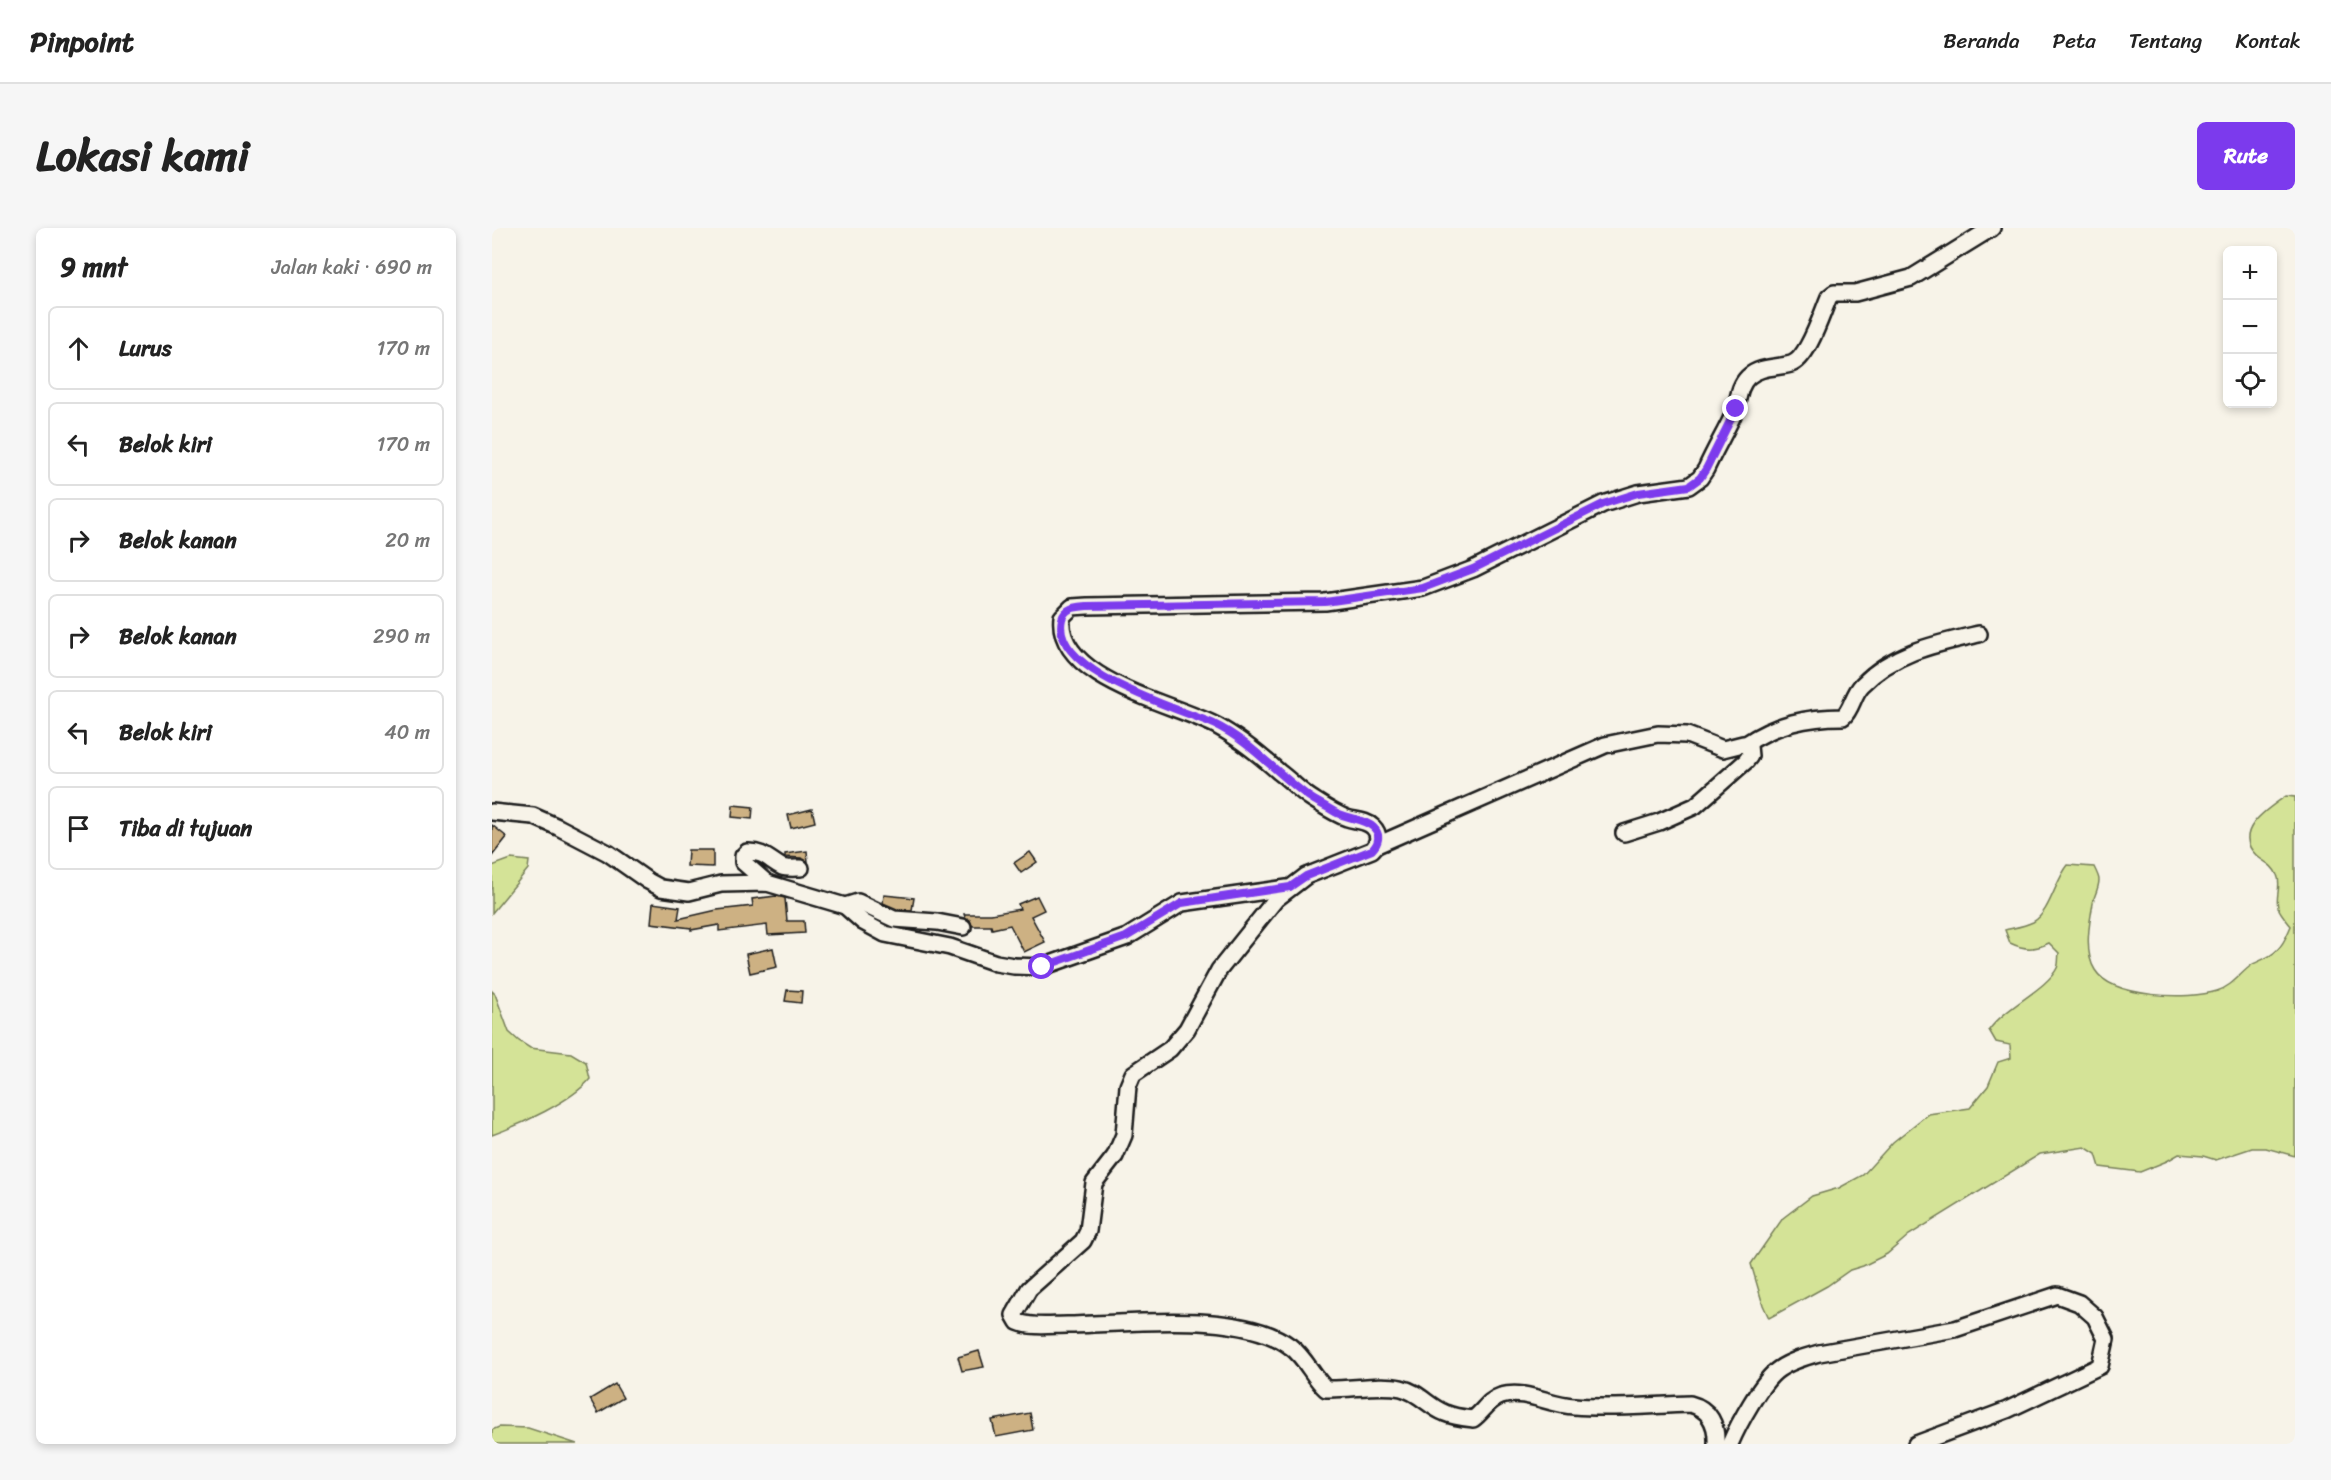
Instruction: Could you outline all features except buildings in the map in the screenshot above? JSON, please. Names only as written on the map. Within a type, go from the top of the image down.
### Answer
[{"type":"street","points":[[1377,845],[1378,838],[1373,827],[1346,818],[1308,796],[1258,754],[1214,724],[1136,694],[1103,677],[1082,662],[1068,645],[1062,632],[1062,617],[1072,607],[1325,602],[1423,588],[1473,569],[1603,504],[1638,493],[1689,486],[1700,478],[1706,469],[1736,409],[1742,384],[1749,375],[1768,367],[1799,360],[1809,344],[1829,297],[1834,293],[1856,293],[1911,278],[1992,228]]},
{"type":"street","points":[[1716,1444],[1715,1429],[1710,1417],[1701,1406],[1690,1404],[1571,1406],[1518,1394],[1492,1400],[1473,1419],[1460,1418],[1444,1413],[1413,1392],[1402,1388],[1387,1386],[1326,1389],[1292,1347],[1257,1331],[1231,1324],[1194,1321],[1030,1325],[1018,1322],[1014,1315],[1029,1289],[1078,1248],[1088,1231],[1094,1183],[1115,1156],[1124,1135],[1128,1086],[1133,1074],[1170,1049],[1187,1029],[1219,970],[1276,899],[1290,887],[1306,876],[1361,856],[1377,845],[1605,745],[1658,734],[1687,735],[1723,749],[1746,744],[1774,728],[1801,720],[1843,717],[1862,685],[1893,660],[1905,654],[1979,634]]},
{"type":"street","points":[[1624,833],[1659,822],[1695,806],[1746,761],[1750,756],[1750,749],[1746,744]]},
{"type":"street","points":[[492,812],[533,816],[558,827],[608,853],[661,888],[689,892],[721,884],[767,883],[845,906],[862,922],[885,934],[950,947],[996,963],[1042,967],[1126,937],[1182,903],[1290,887]]},
{"type":"street","points":[[767,883],[743,862],[743,856],[747,852],[756,851],[768,856],[784,868],[801,868]]},
{"type":"street","points":[[845,906],[858,903],[894,919],[937,922],[963,927]]},
{"type":"street","points":[[1730,1444],[1752,1402],[1777,1370],[1797,1359],[1840,1349],[1955,1329],[2057,1295],[2079,1303],[2096,1317],[2106,1339],[2100,1366],[2007,1410],[1916,1444]]},
{"type":"green space","points":[[2286,796],[2295,797],[2295,1156],[2266,1148],[2252,1148],[2216,1160],[2203,1156],[2179,1154],[2140,1172],[2100,1167],[2096,1154],[2085,1147],[2040,1154],[1909,1235],[1887,1254],[1850,1270],[1827,1286],[1769,1318],[1751,1264],[1783,1218],[1812,1196],[1839,1188],[1863,1175],[1893,1142],[1928,1114],[1970,1108],[1988,1086],[1998,1062],[2011,1058],[2010,1045],[1996,1042],[1989,1030],[2052,976],[2058,966],[2059,953],[2049,943],[2039,947],[2025,948],[2010,943],[2005,930],[2023,926],[2039,917],[2068,865],[2094,867],[2099,880],[2091,915],[2088,944],[2091,962],[2104,979],[2117,986],[2152,994],[2171,996],[2217,991],[2232,983],[2253,964],[2275,952],[2291,926],[2278,907],[2277,875],[2271,866],[2257,856],[2250,847],[2248,838],[2250,830],[2262,814]]},
{"type":"green space","points":[[511,859],[529,861],[528,869],[492,913],[492,866]]},
{"type":"green space","points":[[492,991],[509,1032],[519,1041],[530,1048],[571,1053],[586,1062],[590,1079],[558,1104],[531,1119],[492,1135]]},
{"type":"green space","points":[[499,1427],[528,1428],[577,1444],[492,1444],[492,1430]]},
{"type":"route","points":[[1042,967],[1126,937],[1182,903],[1290,887],[1306,876],[1344,863],[1372,850],[1377,845],[1378,838],[1373,827],[1346,818],[1308,796],[1258,754],[1214,724],[1136,694],[1103,677],[1082,662],[1068,645],[1062,632],[1062,617],[1066,611],[1072,607],[1087,606],[1325,602],[1423,588],[1473,569],[1603,504],[1638,493],[1689,486],[1700,478],[1706,469],[1736,409]]}]
